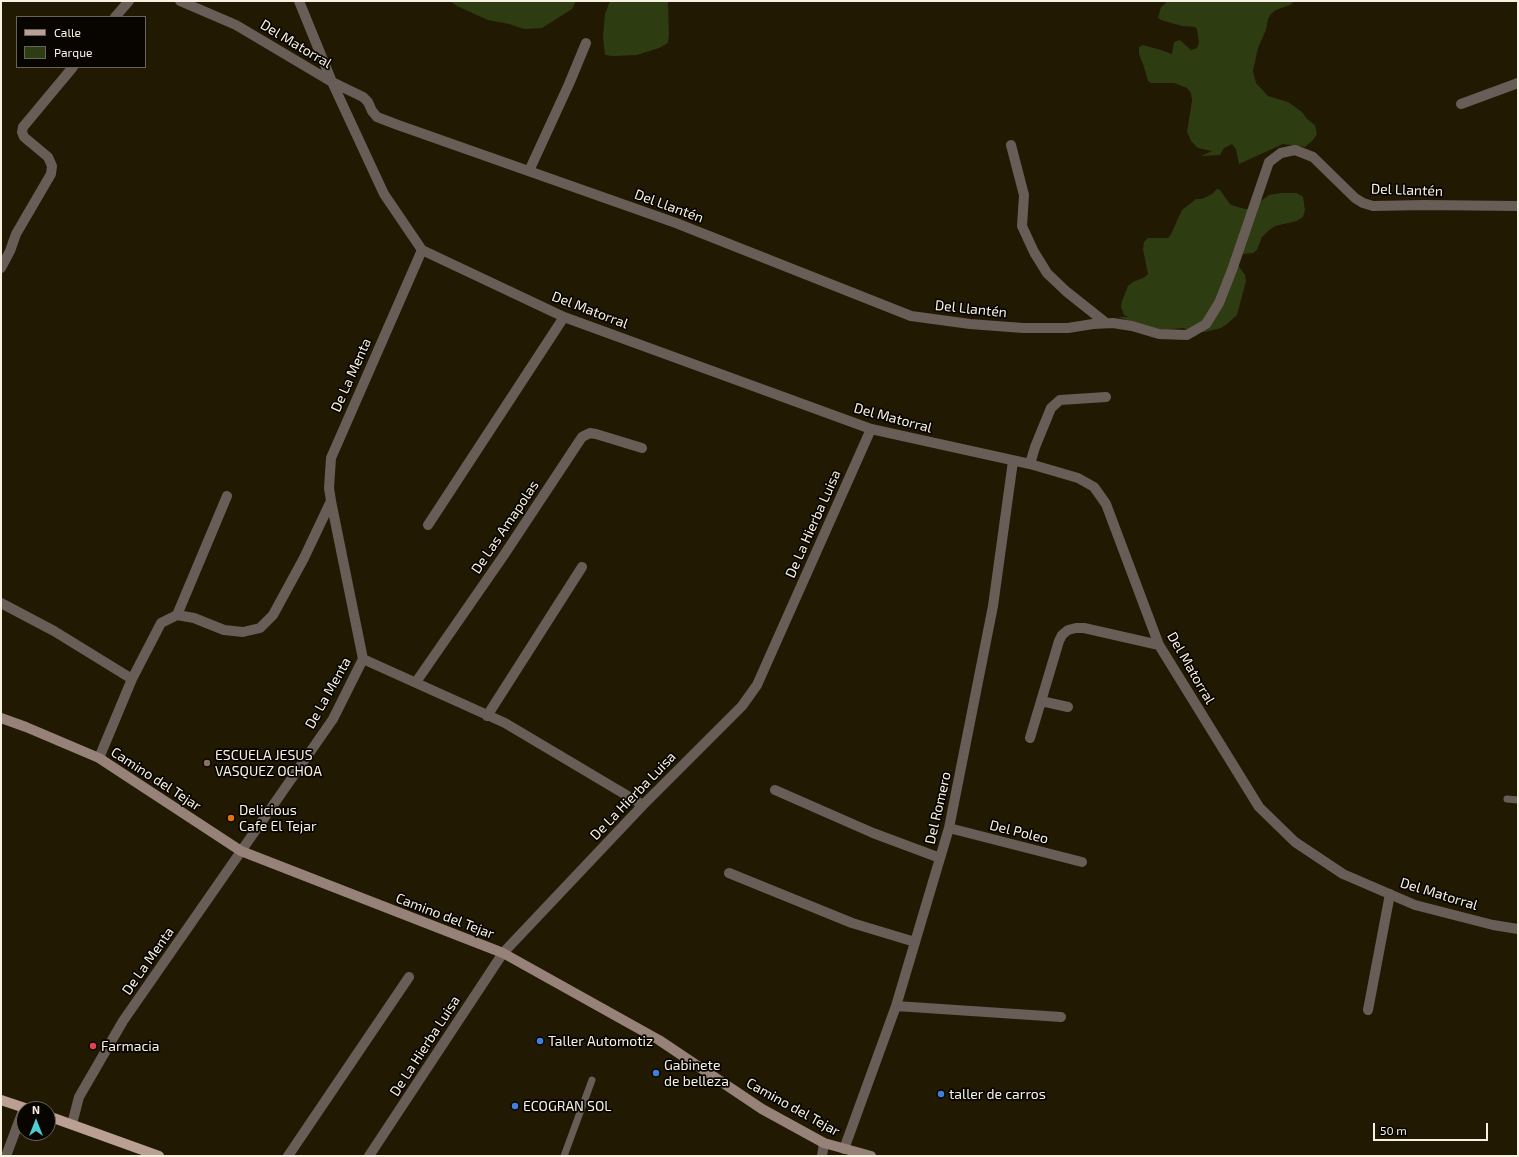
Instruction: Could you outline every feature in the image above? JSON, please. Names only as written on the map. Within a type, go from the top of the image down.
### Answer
[{"type":"main road","points":[[1,1100],[16,1105]]},
{"type":"main road","points":[[56,1119],[159,1156]]},
{"type":"street","points":[[117,16],[129,1]]},
{"type":"street","name":"Del Matorral","points":[[180,1],[236,25],[332,82],[384,194],[422,250],[564,317],[871,429],[1030,464],[1078,478],[1094,487],[1106,504],[1159,645],[1259,807],[1295,842],[1343,874],[1415,905],[1493,925],[1518,929]]},
{"type":"street","points":[[298,1],[332,82]]},
{"type":"street","points":[[529,171],[570,84],[586,43]]},
{"type":"street","points":[[1,268],[10,251],[16,234],[51,174],[52,166],[48,157],[24,137],[22,132],[23,126],[72,68]]},
{"type":"street","name":"Del Llantén","points":[[332,82],[363,97],[368,102],[372,111],[377,117],[387,121],[683,226],[912,316],[970,324],[1023,328],[1068,328],[1106,322],[1132,326],[1159,334],[1187,335],[1206,324],[1219,303],[1232,270],[1269,162],[1281,153],[1295,150],[1313,157],[1355,198],[1363,203],[1373,206],[1424,204],[1518,206]]},
{"type":"street","points":[[1461,104],[1518,84]]},
{"type":"street","points":[[1010,145],[1024,195],[1022,226],[1034,252],[1047,273],[1066,292],[1106,322]]},
{"type":"street","name":"De La Menta","points":[[72,1124],[80,1097],[123,1021],[333,719],[363,659],[331,501],[329,488],[331,458],[422,250]]},
{"type":"street","points":[[428,525],[564,317]]},
{"type":"street","points":[[1030,464],[1050,408],[1060,400],[1106,396]]},
{"type":"street","name":"De La Hierba Luisa","points":[[369,1156],[503,953],[643,805],[742,706],[757,685],[871,429]]},
{"type":"street","name":"De Las Amapolas","points":[[416,682],[504,555],[582,437],[590,434],[596,434],[642,448]]},
{"type":"street","name":"Del Romero","points":[[844,1150],[896,1006],[949,828],[993,606],[1013,461]]},
{"type":"street","points":[[176,615],[228,496]]},
{"type":"street","points":[[99,758],[132,679],[161,623],[176,615],[194,618],[224,630],[244,632],[260,628],[273,615],[304,558],[331,501]]},
{"type":"street","points":[[487,716],[582,567]]},
{"type":"street","points":[[1,603],[54,630],[132,679]]},
{"type":"street","points":[[1030,738],[1059,641],[1062,635],[1068,630],[1084,628],[1159,645]]},
{"type":"street","points":[[363,659],[505,723],[643,805]]},
{"type":"street","points":[[1041,701],[1068,707]]},
{"type":"street","name":"Camino del Tejar","points":[[1,718],[99,758],[241,851],[503,953],[659,1040],[762,1109],[824,1143],[844,1150],[871,1156]]},
{"type":"street","points":[[775,790],[873,833],[940,858]]},
{"type":"street","name":"Del Poleo","points":[[949,828],[1082,862]]},
{"type":"street","points":[[729,873],[852,923],[915,942]]},
{"type":"street","points":[[1368,1010],[1390,894]]},
{"type":"street","points":[[288,1156],[409,977]]},
{"type":"street","points":[[896,1006],[1062,1017]]},
{"type":"street","points":[[6,1156],[16,1132]]},
{"type":"street","points":[[822,1156],[824,1143]]},
{"type":"lane","points":[[1507,799],[1518,800]]},
{"type":"lane","points":[[564,1156],[592,1080]]},
{"type":"green space","points":[[450,1],[576,1],[572,9],[542,28],[524,29],[509,24],[488,20],[457,6]]},
{"type":"green space","points":[[610,1],[668,1],[668,43],[659,48],[637,55],[605,55],[603,37],[605,14]]},
{"type":"green space","points":[[1168,1],[1295,1],[1290,5],[1276,10],[1268,19],[1266,30],[1258,48],[1253,71],[1256,83],[1268,96],[1288,102],[1302,112],[1307,119],[1315,125],[1317,134],[1313,140],[1305,147],[1283,144],[1239,164],[1236,149],[1232,144],[1224,148],[1220,155],[1201,156],[1212,151],[1198,148],[1191,141],[1187,132],[1192,101],[1191,93],[1187,88],[1174,83],[1151,83],[1148,81],[1139,54],[1139,47],[1143,45],[1172,54],[1174,42],[1180,40],[1191,50],[1197,48],[1199,43],[1197,29],[1195,27],[1182,26],[1158,18],[1161,7]]},
{"type":"green space","points":[[1217,189],[1220,190],[1230,204],[1245,209],[1250,209],[1269,195],[1297,193],[1303,197],[1305,210],[1303,217],[1297,221],[1275,226],[1262,237],[1257,250],[1253,253],[1243,254],[1240,258],[1238,265],[1245,275],[1246,281],[1237,315],[1221,328],[1205,332],[1192,332],[1183,328],[1162,330],[1117,317],[1128,317],[1124,315],[1121,307],[1128,286],[1148,274],[1143,249],[1144,242],[1148,238],[1168,238],[1182,210],[1196,199],[1202,199],[1212,194]]},
{"type":"place","name":"ESCUELA JESUS VASQUEZ OCHOA","points":[[207,763]]},
{"type":"place","name":"Delicious Cafe El Tejar","points":[[231,818]]},
{"type":"place","name":"Taller Automotiz","points":[[540,1041]]},
{"type":"place","name":"Farmacia","points":[[93,1046]]},
{"type":"place","name":"Gabinete de belleza","points":[[656,1073]]},
{"type":"place","name":"taller de carros","points":[[941,1094]]},
{"type":"place","name":"ECOGRAN SOL","points":[[515,1106]]}]
